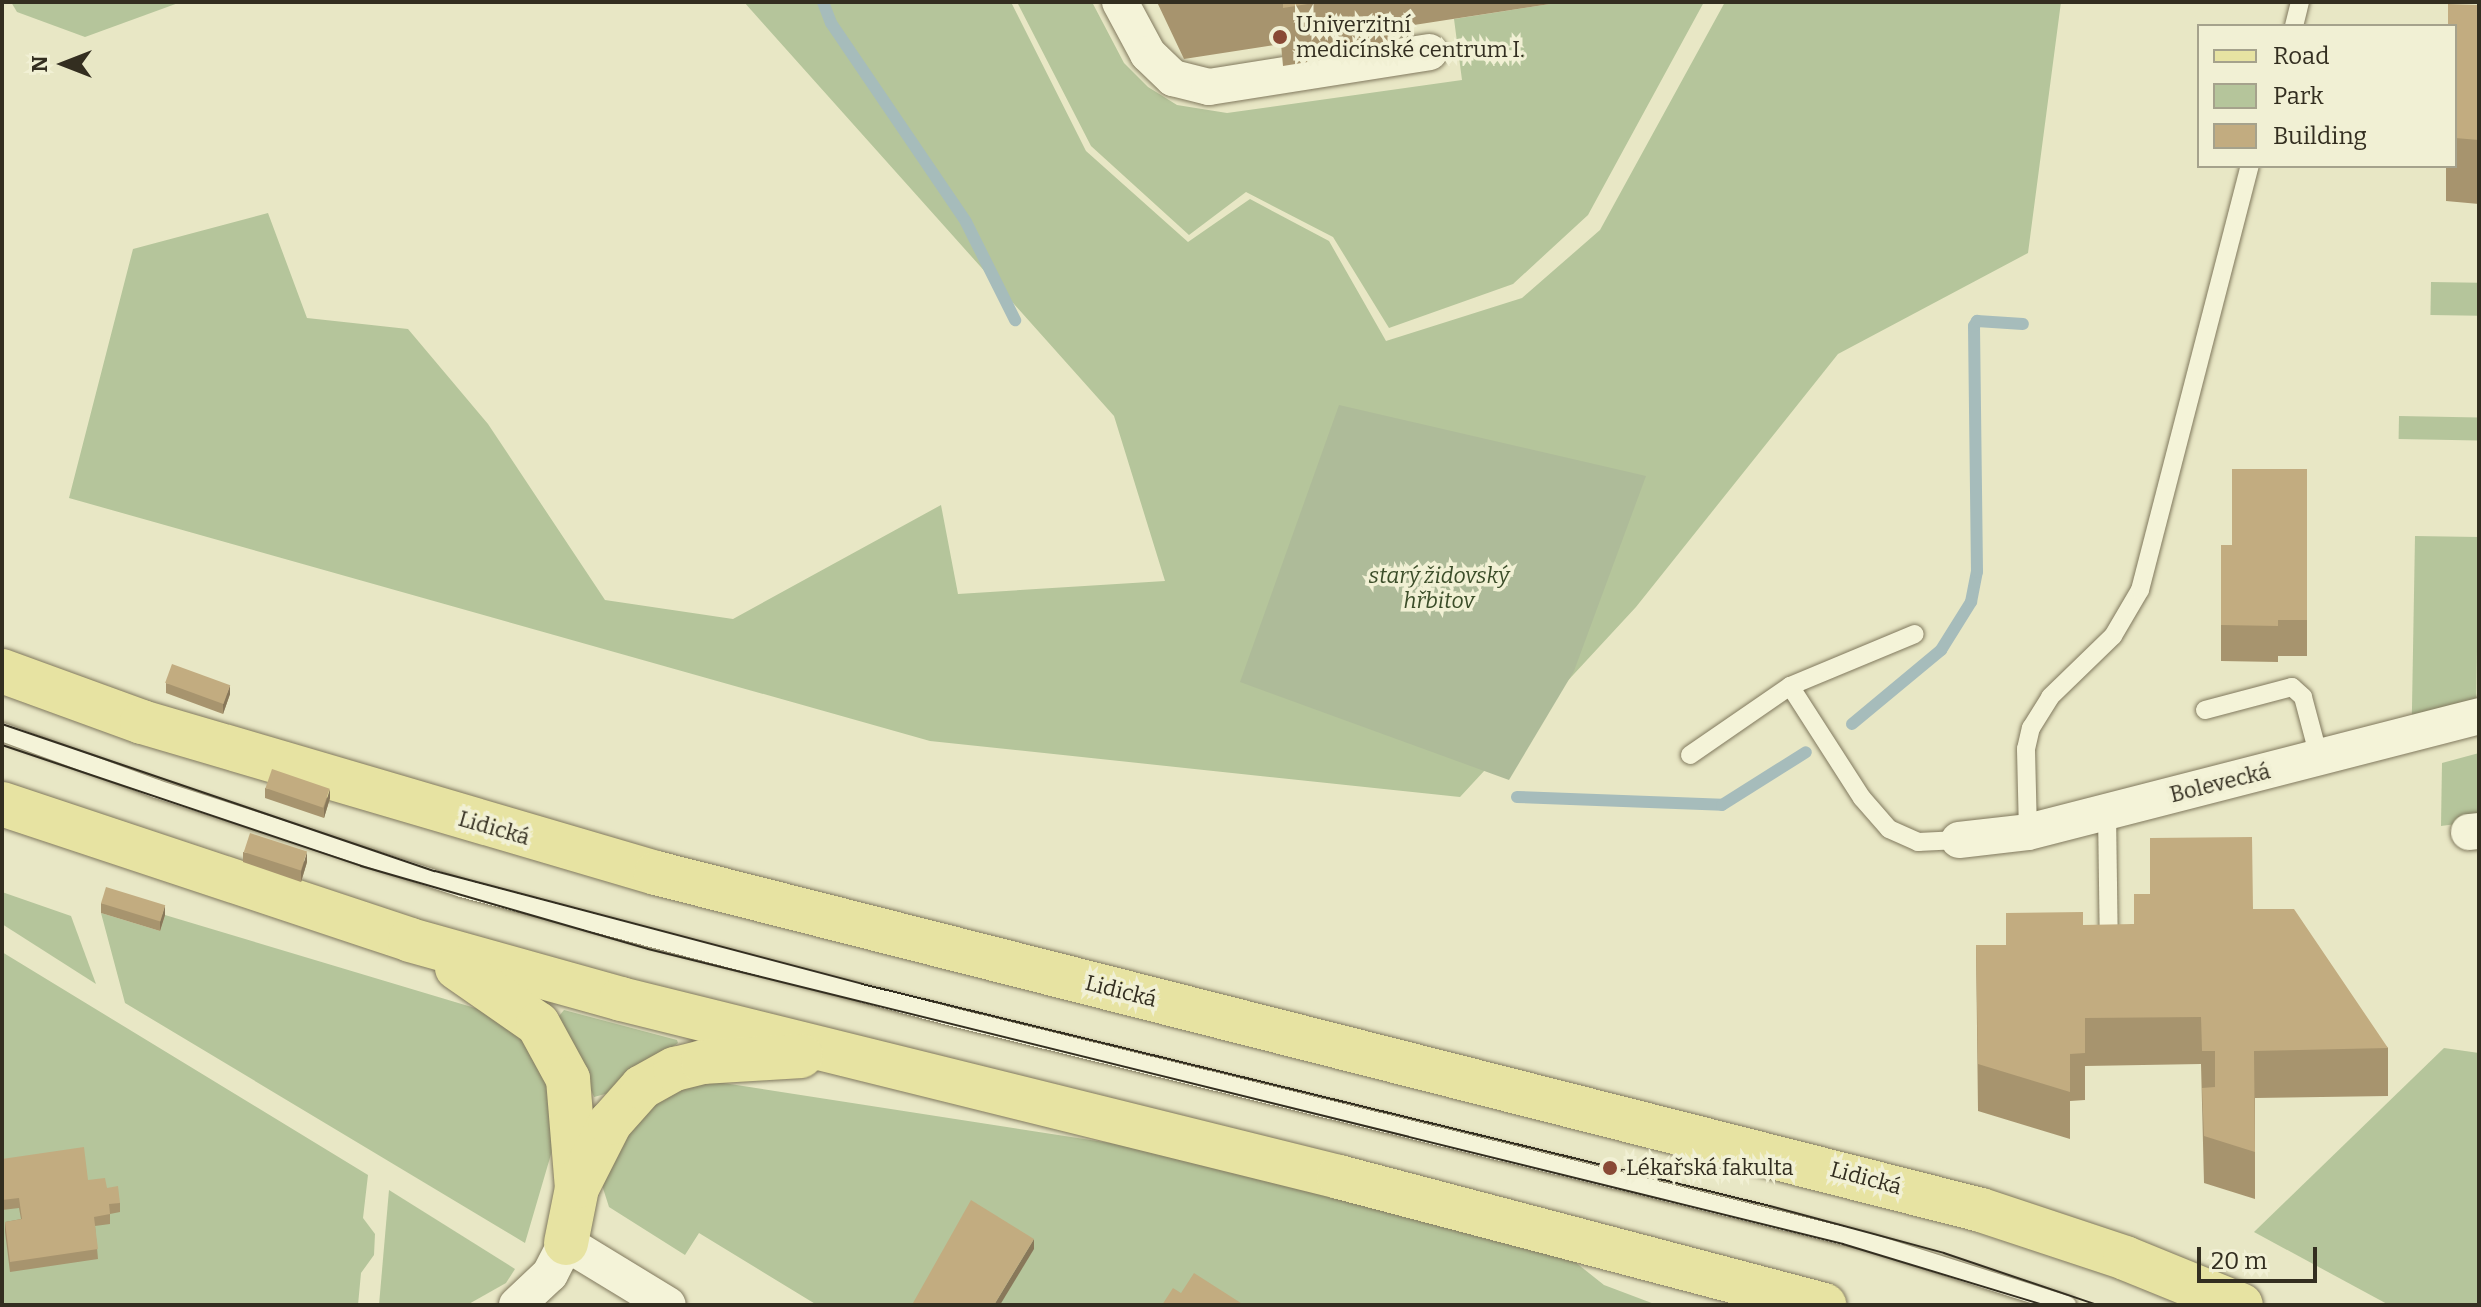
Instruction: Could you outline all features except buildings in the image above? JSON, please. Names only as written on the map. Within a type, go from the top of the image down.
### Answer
[{"type":"main road","name":"Lidická","points":[[2,671],[142,722],[656,873],[1966,1206],[2125,1258],[2241,1305]]},
{"type":"main road","points":[[2,804],[410,940],[840,1053],[1339,1177],[1824,1305]]},
{"type":"main road","points":[[410,940],[509,1000],[538,1024],[556,1048],[568,1079],[577,1188]]},
{"type":"main road","points":[[566,1243],[577,1188],[610,1123],[642,1087],[675,1069],[703,1062],[840,1053]]},
{"type":"street","points":[[1120,2],[1148,54],[1173,78],[1209,87],[1429,52]]},
{"type":"street","name":"Bolevecká","points":[[1959,840],[2028,832],[2479,716]]},
{"type":"street","points":[[517,1305],[550,1274],[566,1243],[668,1305]]},
{"type":"lane","points":[[2294,24],[2300,2]]},
{"type":"lane","points":[[2028,832],[2026,749],[2031,728],[2050,697],[2113,636],[2140,590],[2249,168]]},
{"type":"lane","points":[[1690,755],[1790,686],[1915,634]]},
{"type":"lane","points":[[1790,686],[1862,798],[1889,829],[1918,842],[1959,840]]},
{"type":"lane","points":[[2205,710],[2292,687],[2303,697],[2319,757]]},
{"type":"lane","points":[[2,732],[157,789],[461,888],[956,1018],[1868,1242],[2067,1305]]},
{"type":"lane","points":[[2107,812],[2109,971]]},
{"type":"green space","points":[[11,2],[181,2],[85,37],[17,12]]},
{"type":"green space","points":[[744,2],[1011,2],[1086,151],[1188,242],[1250,199],[1329,241],[1386,341],[1522,298],[1600,230],[1725,2],[2061,2],[2028,253],[1838,354],[1636,607],[1460,797],[930,741],[69,498],[133,249],[268,213],[307,318],[408,329],[488,424],[605,600],[733,619],[941,505],[958,594],[1165,581],[1114,416]]},
{"type":"green space","points":[[1017,2],[1092,2],[1124,63],[1148,87],[1177,105],[1227,113],[1462,80],[1454,19],[1563,2],[1704,2],[1588,215],[1513,284],[1389,328],[1333,237],[1246,192],[1189,235],[1091,146]]},
{"type":"green space","points":[[2431,282],[2479,283],[2478,316],[2430,315]]},
{"type":"green space","name":"starý židovský hřbitov","points":[[1339,405],[1646,476],[1574,671],[1509,780],[1240,682]]},
{"type":"green space","points":[[2399,416],[2479,417],[2479,440],[2399,439]]},
{"type":"green space","points":[[2415,536],[2479,537],[2476,720],[2412,719]]},
{"type":"green space","points":[[2479,753],[2479,821],[2441,826],[2442,763]]},
{"type":"green space","points":[[2,892],[71,916],[96,984],[2,924]]},
{"type":"green space","points":[[101,913],[160,931],[165,915],[505,1017],[544,1061],[554,1144],[525,1243],[125,1003]]},
{"type":"green space","points":[[2,952],[368,1175],[363,1218],[375,1234],[374,1255],[361,1273],[358,1305],[2,1305]]},
{"type":"green space","points":[[564,1010],[677,1040],[678,1043],[609,1093],[594,1097],[559,1016]]},
{"type":"green space","points":[[2444,1048],[2479,1053],[2479,1305],[2389,1305],[2254,1232]]},
{"type":"green space","points":[[717,1082],[1136,1147],[1570,1258],[1604,1285],[1657,1305],[817,1305],[699,1233],[685,1255],[609,1207],[601,1182],[632,1117],[683,1083]]},
{"type":"green space","points":[[389,1190],[515,1269],[506,1283],[467,1305],[379,1305]]},
{"type":"waterway","points":[[823,2],[831,23],[966,222],[1015,320]]},
{"type":"waterway","points":[[1852,724],[1941,650],[1971,602],[1977,572],[1974,326],[1977,321],[2023,324]]},
{"type":"waterway","points":[[1517,797],[1722,805],[1806,752]]},
{"type":"tram line","points":[[2,724],[435,871],[862,984],[1770,1206],[1944,1253],[2098,1305]]},
{"type":"tram line","points":[[2,745],[361,866],[648,949],[1843,1244],[2044,1305]]},
{"type":"place","name":"Univerzitní medicínské centrum I.","points":[[1280,37]]},
{"type":"place","name":"Lékařská fakulta","points":[[1610,1168]]}]
